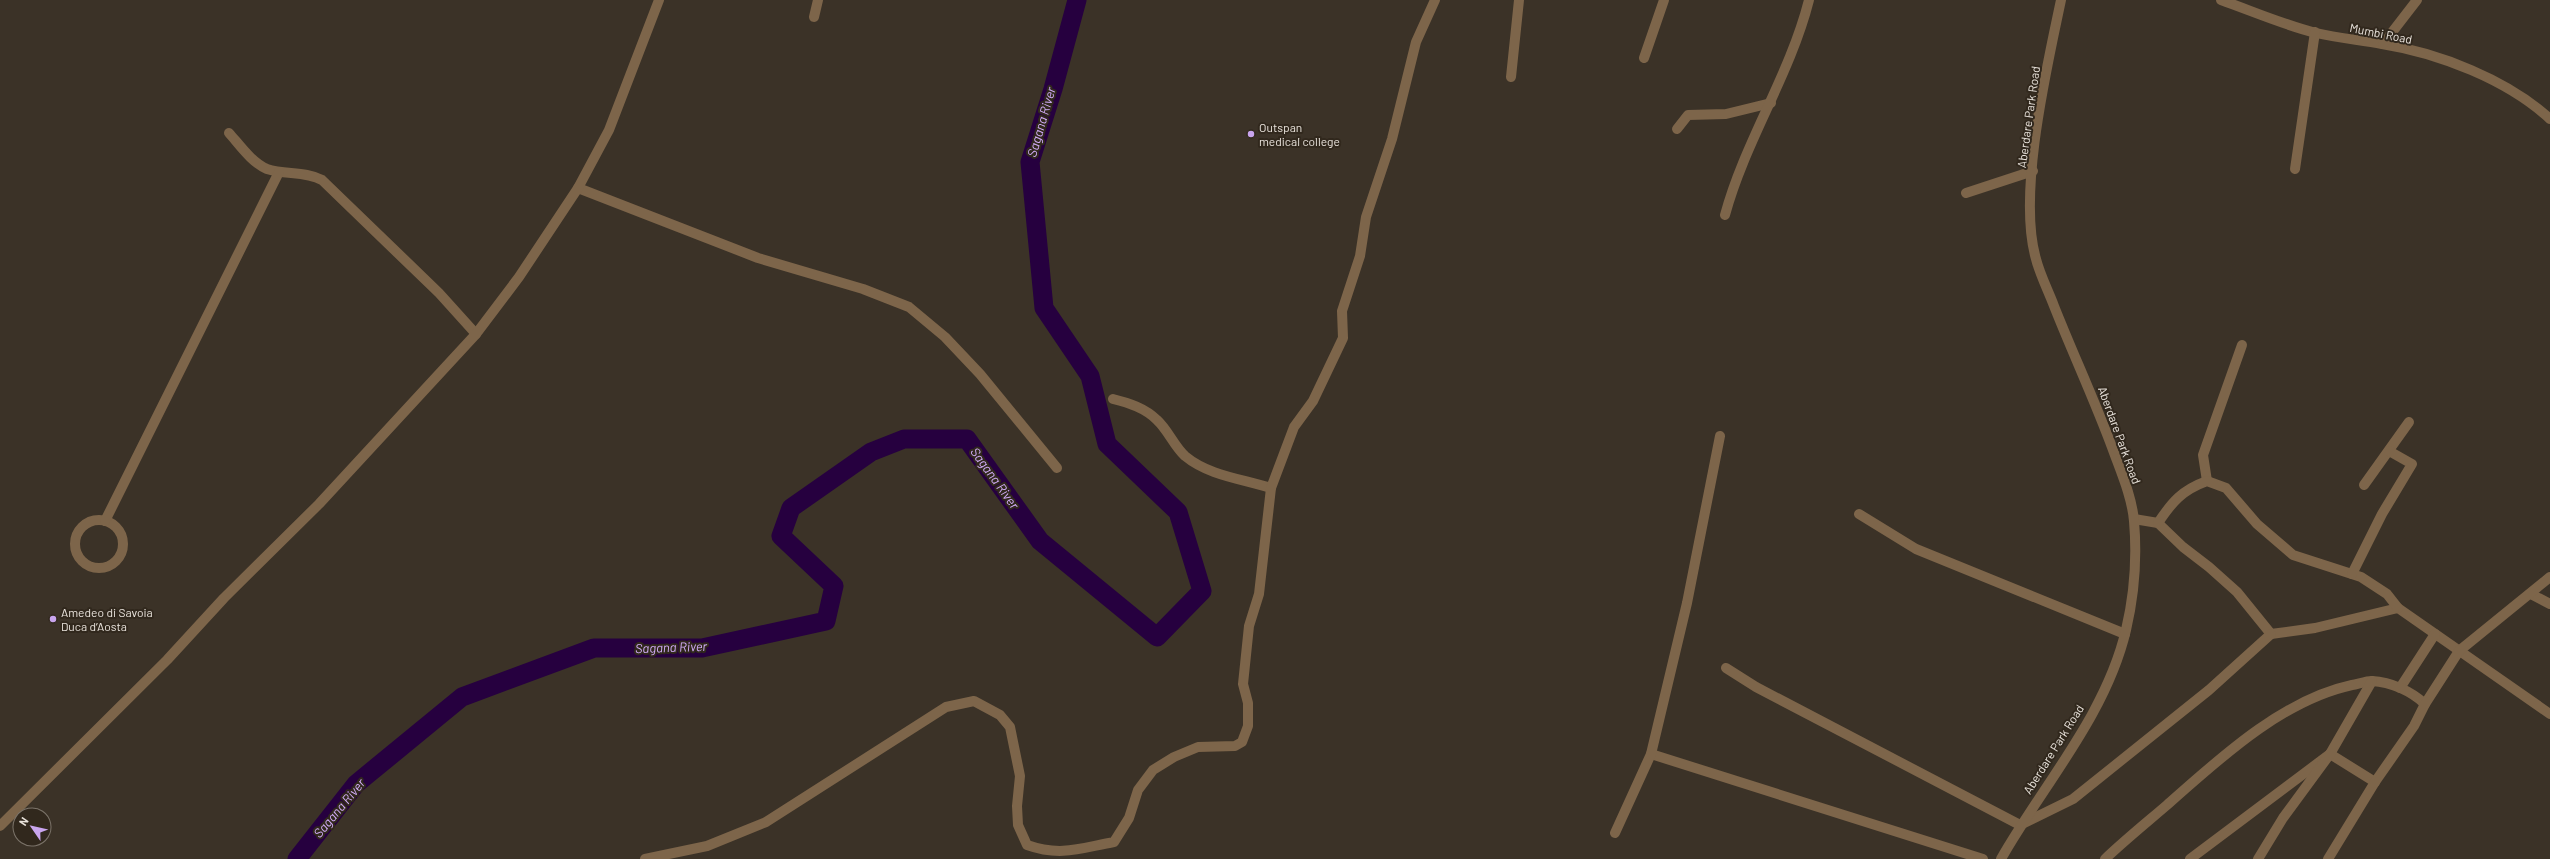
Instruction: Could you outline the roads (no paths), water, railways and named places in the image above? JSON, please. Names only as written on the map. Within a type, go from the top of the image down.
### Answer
[{"type":"street","points":[[0,826],[167,660],[224,598],[320,504],[476,334],[519,277],[578,188],[609,130],[659,0]]},
{"type":"street","points":[[814,17],[818,0]]},
{"type":"street","points":[[645,859],[707,846],[766,822],[946,707],[974,701],[1000,715],[1010,727],[1020,776],[1017,806],[1018,825],[1027,845],[1044,851],[1060,853],[1114,842],[1129,818],[1138,790],[1153,770],[1174,757],[1198,747],[1234,746],[1242,742],[1248,726],[1248,703],[1243,684],[1249,626],[1258,594],[1271,488],[1294,427],[1313,401],[1343,338],[1342,311],[1360,256],[1366,217],[1392,139],[1416,42],[1435,0]]},
{"type":"street","points":[[1511,77],[1519,0]]},
{"type":"street","points":[[1644,58],[1664,0]]},
{"type":"street","points":[[1725,215],[1732,189],[1788,66],[1809,0]]},
{"type":"street","name":"Aberdare Park Road","points":[[2001,859],[2020,825],[2086,724],[2104,687],[2125,634],[2133,585],[2134,519],[2108,437],[2035,258],[2031,230],[2032,171],[2041,107],[2061,0]]},
{"type":"street","name":"Mumbi Road","points":[[2221,0],[2315,32],[2348,40],[2383,44],[2459,66],[2486,76],[2514,92],[2550,119]]},
{"type":"street","points":[[2383,44],[2417,0]]},
{"type":"street","points":[[2295,169],[2315,32]]},
{"type":"street","points":[[1677,130],[1688,115],[1726,114],[1771,103]]},
{"type":"street","points":[[229,133],[258,164],[279,172],[311,176],[322,180],[439,293],[476,334]]},
{"type":"street","points":[[1966,193],[2032,171]]},
{"type":"street","points":[[105,521],[279,172]]},
{"type":"street","points":[[578,188],[758,258],[864,289],[910,307],[945,337],[980,374],[1056,468]]},
{"type":"street","points":[[2207,481],[2203,455],[2242,345]]},
{"type":"street","points":[[1113,399],[1135,405],[1157,420],[1185,456],[1198,464],[1215,473],[1271,488]]},
{"type":"street","points":[[2364,484],[2409,422]]},
{"type":"street","points":[[1615,833],[1651,754],[1687,603],[1720,436]]},
{"type":"street","points":[[2352,574],[2382,514],[2412,464],[2389,451]]},
{"type":"street","points":[[2158,523],[2173,501],[2193,486],[2207,481],[2226,488],[2257,524],[2292,556],[2352,574],[2387,594],[2398,608],[2550,714]]},
{"type":"street","points":[[1859,514],[1916,549],[2125,634]]},
{"type":"street","points":[[2134,519],[2158,523],[2183,547],[2209,567],[2237,592],[2271,634]]},
{"type":"street","points":[[97,520],[105,521],[118,530],[122,537],[121,553],[110,565],[95,568],[88,566],[77,555],[75,540],[83,526],[97,520]]},
{"type":"street","points":[[2328,859],[2375,782],[2414,726],[2424,704],[2459,651],[2550,578]]},
{"type":"street","points":[[2531,594],[2550,604]]},
{"type":"street","points":[[1726,668],[1763,691],[2020,825],[2074,799],[2209,690],[2271,634],[2315,628],[2398,608]]},
{"type":"street","points":[[2400,688],[2435,634]]},
{"type":"street","points":[[2105,859],[2207,770],[2257,732],[2298,704],[2327,690],[2372,681],[2400,688],[2416,696],[2424,704]]},
{"type":"street","points":[[2258,859],[2283,818],[2330,754],[2372,681]]},
{"type":"street","points":[[1651,754],[1983,859]]},
{"type":"street","points":[[2330,754],[2375,782]]},
{"type":"street","points":[[2190,859],[2330,754]]},
{"type":"waterway","name":"Sagana River","points":[[297,859],[356,784],[462,697],[594,648],[702,648],[826,621],[834,586],[781,536],[791,508],[871,452],[904,439],[967,439],[1040,541],[1157,637],[1202,591],[1178,512],[1107,444],[1090,376],[1044,308],[1030,162],[1053,89],[1077,0]]},
{"type":"place","name":"Outspan medical college","points":[[1251,134]]},
{"type":"place","name":"Amedeo di Savoia Duca d’Aosta","points":[[53,619]]}]
